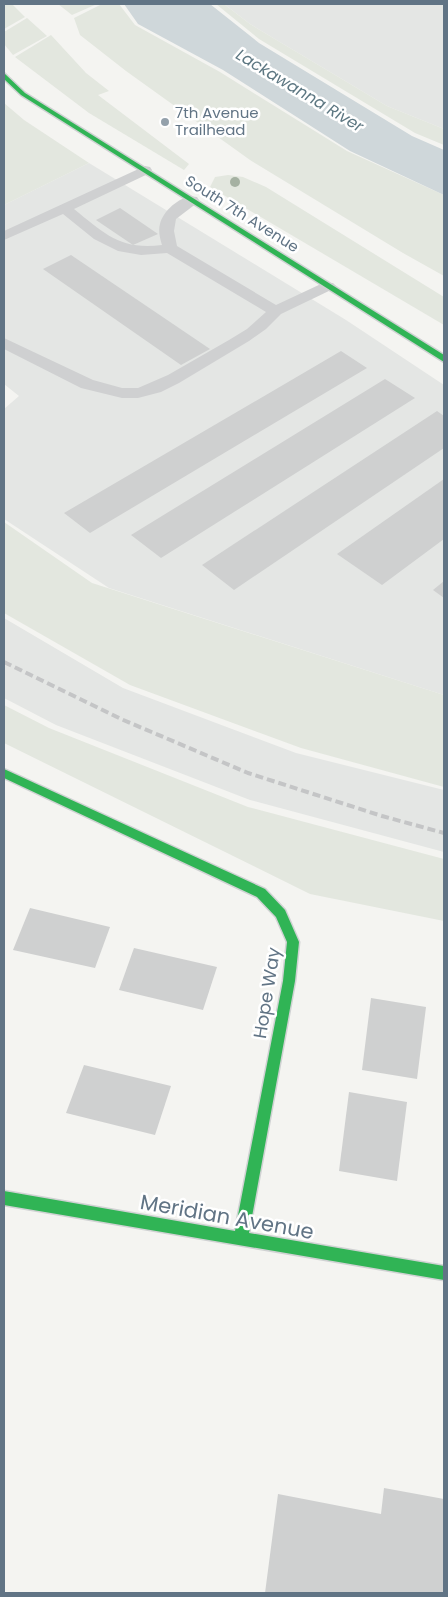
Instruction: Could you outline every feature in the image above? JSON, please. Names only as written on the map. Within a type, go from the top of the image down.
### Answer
[{"type":"street","name":"South 7th Avenue","points":[[4,75],[23,94],[444,359]]},
{"type":"street","name":"Hope Way","points":[[4,773],[261,893],[281,914],[293,942],[290,981],[240,1238]]},
{"type":"street","name":"Meridian Avenue","points":[[4,1198],[444,1273]]},
{"type":"lane","points":[[4,236],[145,170]]},
{"type":"lane","points":[[170,248],[166,222],[176,209],[192,200]]},
{"type":"lane","points":[[64,208],[108,241],[123,248],[138,250],[170,248],[275,311]]},
{"type":"lane","points":[[4,343],[94,387],[118,393],[140,393],[165,383],[252,333],[275,311],[328,286]]},
{"type":"shaded area","points":[[4,4],[12,4],[25,17],[4,29]]},
{"type":"shaded area","points":[[58,4],[97,4],[72,15]]},
{"type":"shaded area","points":[[102,4],[119,4],[135,25],[220,72],[347,151],[444,195],[444,276],[250,160],[126,71],[80,35],[74,18]]},
{"type":"shaded area","points":[[216,4],[224,4],[250,24],[387,106],[444,129],[444,145],[415,133],[259,39]]},
{"type":"shaded area","points":[[224,4],[444,4],[444,129],[387,106],[250,24]]},
{"type":"shaded area","points":[[27,18],[47,36],[13,55],[4,44],[4,32]]},
{"type":"shaded area","points":[[51,35],[86,73],[109,91],[98,95],[189,164],[184,170],[89,113],[15,57]]},
{"type":"shaded area","points":[[4,103],[24,120],[89,163],[4,205]]},
{"type":"shaded area","points":[[89,163],[346,320],[444,385],[444,695],[109,588],[4,519],[4,409],[19,396],[4,384],[4,205]]},
{"type":"shaded area","points":[[228,175],[243,177],[266,187],[444,297],[444,325],[210,187],[215,177]]},
{"type":"shaded area","points":[[4,522],[92,583],[444,695],[444,787],[301,748],[130,685],[4,613]]},
{"type":"shaded area","points":[[4,618],[123,688],[296,753],[444,790],[444,852],[250,800],[56,725],[4,698]]},
{"type":"shaded area","points":[[4,705],[49,728],[248,807],[444,859],[444,921],[310,894],[4,743]]},
{"type":"water","name":"Lackawanna River","points":[[124,4],[210,4],[259,43],[412,136],[444,150],[444,195],[350,151],[223,70],[138,24]]},
{"type":"building","points":[[120,208],[158,234],[133,245],[96,220]]},
{"type":"building","points":[[71,255],[210,349],[181,365],[43,269]]},
{"type":"building","points":[[341,351],[367,368],[90,533],[64,513]]},
{"type":"building","points":[[385,379],[415,398],[161,558],[131,535]]},
{"type":"building","points":[[437,411],[444,416],[444,448],[234,590],[202,565]]},
{"type":"building","points":[[444,479],[444,539],[382,585],[337,554]]},
{"type":"building","points":[[444,581],[444,598],[433,590]]},
{"type":"building","points":[[30,908],[110,927],[95,968],[13,950]]},
{"type":"building","points":[[134,948],[217,967],[203,1010],[119,990]]},
{"type":"building","points":[[371,998],[426,1007],[417,1079],[362,1070]]},
{"type":"building","points":[[84,1065],[171,1086],[155,1135],[66,1113]]},
{"type":"building","points":[[349,1092],[407,1102],[397,1181],[339,1171]]},
{"type":"building","points":[[384,1488],[444,1499],[444,1593],[265,1593],[278,1494],[381,1514]]},
{"type":"railway","points":[[4,662],[121,719],[248,773],[382,816],[444,833]]},
{"type":"traffic: fast","points":[[4,75],[23,94],[444,359]]},
{"type":"traffic: fast","points":[[4,773],[261,893],[281,914],[293,942],[289,981],[241,1238]]},
{"type":"traffic: fast","points":[[4,1198],[444,1273]]},
{"type":"place","name":"7th Avenue Trailhead","points":[[165,122]]}]
